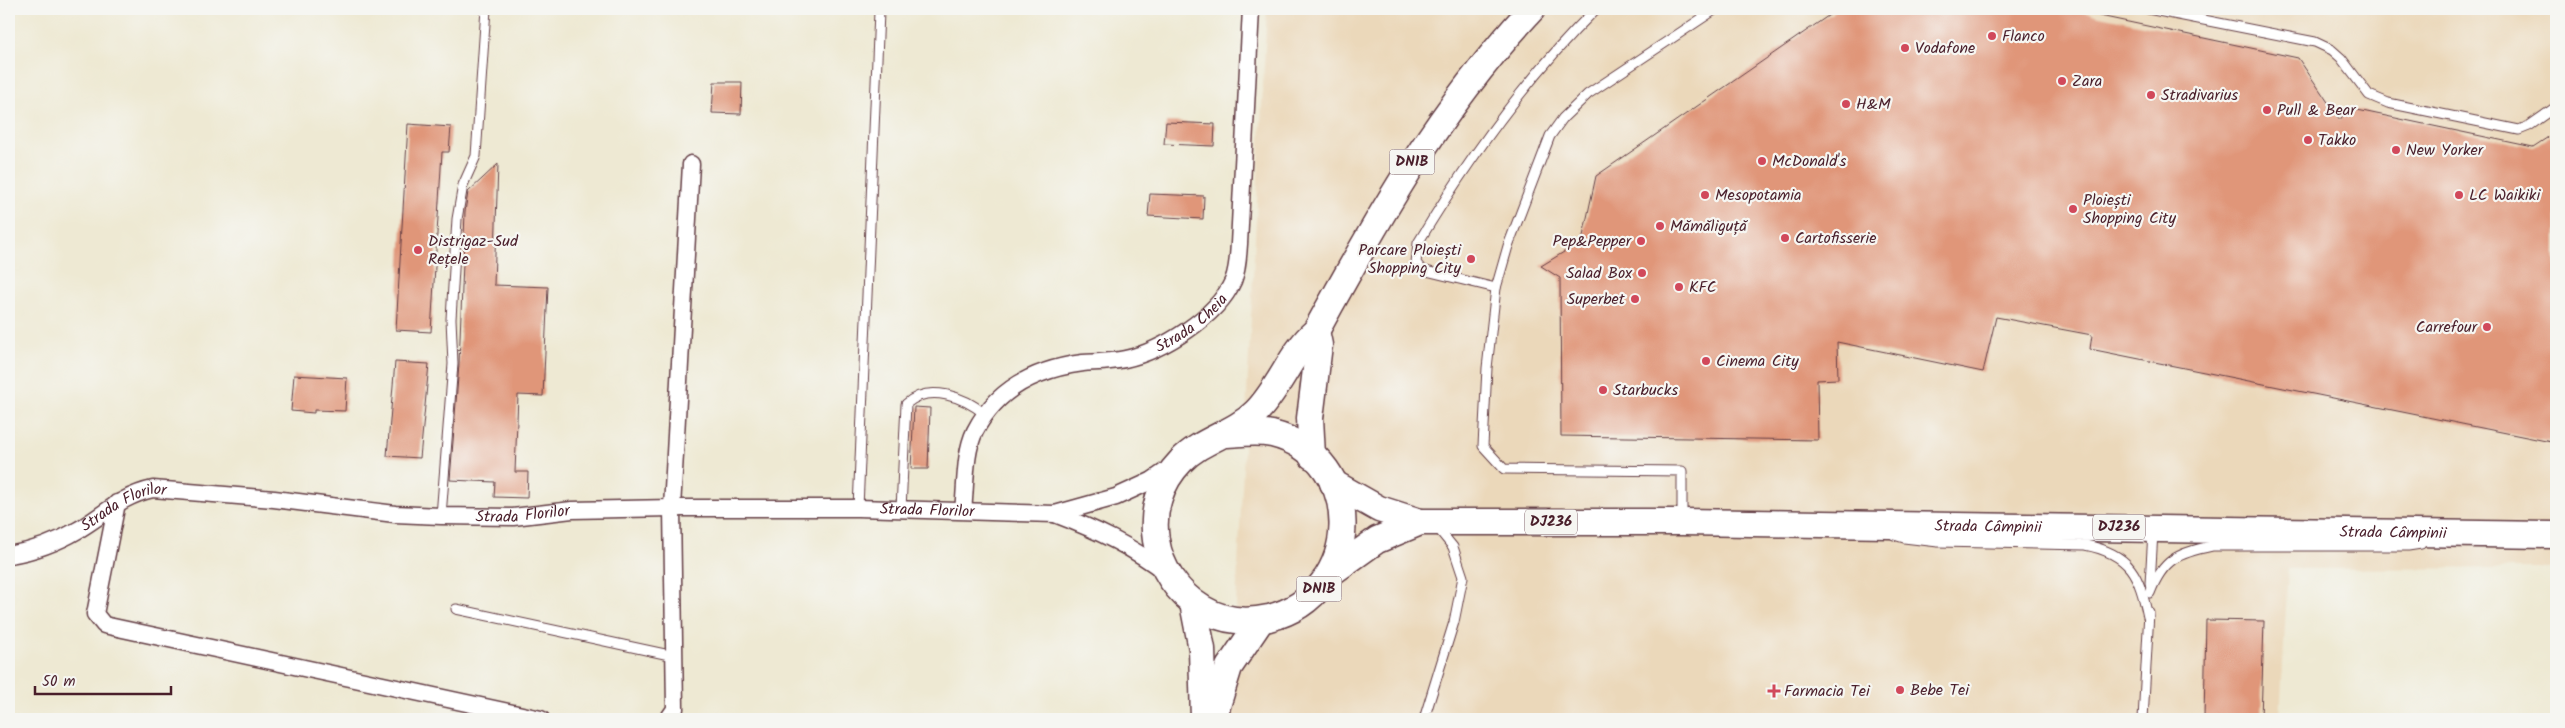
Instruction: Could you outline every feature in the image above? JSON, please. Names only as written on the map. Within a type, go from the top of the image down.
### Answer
[{"type":"main road","name":"DN1B","points":[[1227,434],[1249,432],[1272,434],[1293,443],[1312,456],[1333,483],[1343,518],[1343,537],[1332,572],[1319,590],[1302,604],[1282,614],[1261,620],[1226,618],[1193,603],[1178,590],[1166,573],[1158,554],[1154,535],[1155,514],[1159,494],[1168,476],[1181,460],[1202,444],[1227,434],[1254,415],[1267,401],[1305,340],[1316,331],[1385,205],[1418,152],[1457,97],[1532,9]]},
{"type":"main road","points":[[1312,456],[1310,418],[1319,346],[1316,331]]},
{"type":"main road","name":"DJ236","points":[[1333,483],[1379,509],[1426,522]]},
{"type":"main road","name":"Strada Câmpinii","points":[[1426,522],[1864,524],[2556,535]]},
{"type":"main road","name":"DJ236","points":[[1332,572],[1377,540],[1426,522]]},
{"type":"main road","points":[[1193,603],[1202,649],[1204,719]]},
{"type":"main road","points":[[1213,719],[1229,667],[1261,620]]},
{"type":"street","name":"Strada Cheia","points":[[964,510],[969,453],[974,433],[985,414],[999,397],[1021,381],[1048,370],[1082,363],[1123,360],[1155,349],[1187,329],[1223,298],[1233,280],[1239,250],[1251,9]]},
{"type":"street","points":[[668,719],[675,709],[672,508],[691,164]]},
{"type":"street","points":[[1055,514],[1116,497],[1150,481],[1181,460]]},
{"type":"street","name":"Strada Florilor","points":[[9,555],[33,552],[55,542],[79,530],[117,502],[134,493],[153,489],[274,499],[395,514],[441,516],[513,517],[572,510],[672,508],[858,508],[1055,514]]},
{"type":"street","points":[[117,502],[95,614],[104,624],[541,719]]},
{"type":"street","points":[[1055,514],[1107,535],[1143,555],[1166,573]]},
{"type":"lane","points":[[441,516],[453,364],[451,320],[457,219],[463,185],[476,156],[486,9]]},
{"type":"lane","points":[[1496,288],[1422,270],[1416,263],[1418,243],[1510,105],[1541,66],[1596,9]]},
{"type":"lane","points":[[1682,522],[1682,471],[1504,469],[1483,446],[1487,368],[1496,288],[1508,246],[1550,136],[1563,118],[1595,89],[1716,9]]},
{"type":"lane","points":[[2148,9],[2315,42],[2332,50],[2341,58],[2369,95],[2388,103],[2519,130],[2529,126],[2556,107]]},
{"type":"lane","points":[[858,508],[879,12]]},
{"type":"lane","points":[[901,509],[906,404],[913,398],[926,394],[957,396],[985,414]]},
{"type":"lane","points":[[1424,719],[1454,622],[1463,576],[1453,547],[1426,522]]},
{"type":"lane","points":[[1864,524],[1904,538],[1938,542],[2086,546],[2106,549],[2122,558],[2134,571],[2142,591],[2148,617]]},
{"type":"lane","points":[[2143,719],[2153,528]]},
{"type":"lane","points":[[2150,593],[2157,574],[2172,559],[2190,551],[2212,546],[2408,546],[2470,534]]},
{"type":"lane","points":[[456,608],[674,656]]},
{"type":"shaded area","points":[[1267,9],[2556,9],[2556,568],[2288,569],[2280,719],[1230,719]]},
{"type":"building","name":"Ploiești Shopping City","points":[[1838,9],[2067,9],[2298,58],[2340,120],[2348,108],[2533,147],[2556,132],[2556,443],[2090,349],[2092,335],[1996,317],[1983,372],[1837,342],[1838,379],[1817,380],[1818,440],[1561,436],[1560,278],[1541,266],[1582,241],[1596,176]]},
{"type":"building","points":[[714,82],[742,82],[741,114],[712,113]]},
{"type":"building","points":[[1166,122],[1215,124],[1214,146],[1164,144]]},
{"type":"building","name":"Distrigaz-Sud Rețele","points":[[408,124],[451,127],[449,152],[442,152],[431,332],[396,330]]},
{"type":"building","points":[[498,164],[494,285],[548,287],[543,396],[518,395],[515,472],[528,472],[527,498],[494,497],[495,482],[450,480],[459,364],[465,212],[468,192]]},
{"type":"building","points":[[1150,194],[1204,196],[1203,219],[1148,216]]},
{"type":"building","points":[[395,362],[429,364],[420,458],[387,456]]},
{"type":"building","points":[[294,375],[347,378],[345,411],[314,410],[314,413],[291,411]]},
{"type":"building","points":[[914,407],[930,408],[928,469],[911,469]]},
{"type":"building","points":[[2206,620],[2264,621],[2261,719],[2204,719]]},
{"type":"place","name":"Flanco","points":[[1992,36]]},
{"type":"place","name":"Vodafone","points":[[1905,48]]},
{"type":"place","name":"Zara","points":[[2062,81]]},
{"type":"place","name":"Stradivarius","points":[[2151,95]]},
{"type":"place","name":"H&M","points":[[1846,104]]},
{"type":"place","name":"Pull & Bear","points":[[2267,110]]},
{"type":"place","name":"Takko","points":[[2308,140]]},
{"type":"place","name":"New Yorker","points":[[2396,150]]},
{"type":"place","name":"McDonald's","points":[[1762,161]]},
{"type":"place","name":"Mesopotamia","points":[[1705,195]]},
{"type":"place","name":"LC Waikiki","points":[[2459,195]]},
{"type":"place","name":"Ploiești Shopping City","points":[[2073,209]]},
{"type":"place","name":"Mămăliguță","points":[[1660,226]]},
{"type":"place","name":"Cartofisserie","points":[[1785,238]]},
{"type":"place","name":"Pep&Pepper","points":[[1641,241]]},
{"type":"place","name":"Distrigaz-Sud Rețele","points":[[418,250]]},
{"type":"place","name":"Parcare Ploiești Shopping City","points":[[1471,259]]},
{"type":"place","name":"Salad Box","points":[[1642,273]]},
{"type":"place","name":"KFC","points":[[1679,287]]},
{"type":"place","name":"Superbet","points":[[1635,299]]},
{"type":"place","name":"Carrefour","points":[[2487,327]]},
{"type":"place","name":"Cinema City","points":[[1706,361]]},
{"type":"place","name":"Starbucks","points":[[1603,390]]},
{"type":"place","name":"Bebe Tei","points":[[1900,690]]},
{"type":"place","name":"Farmacia Tei","points":[[1774,691]]}]
